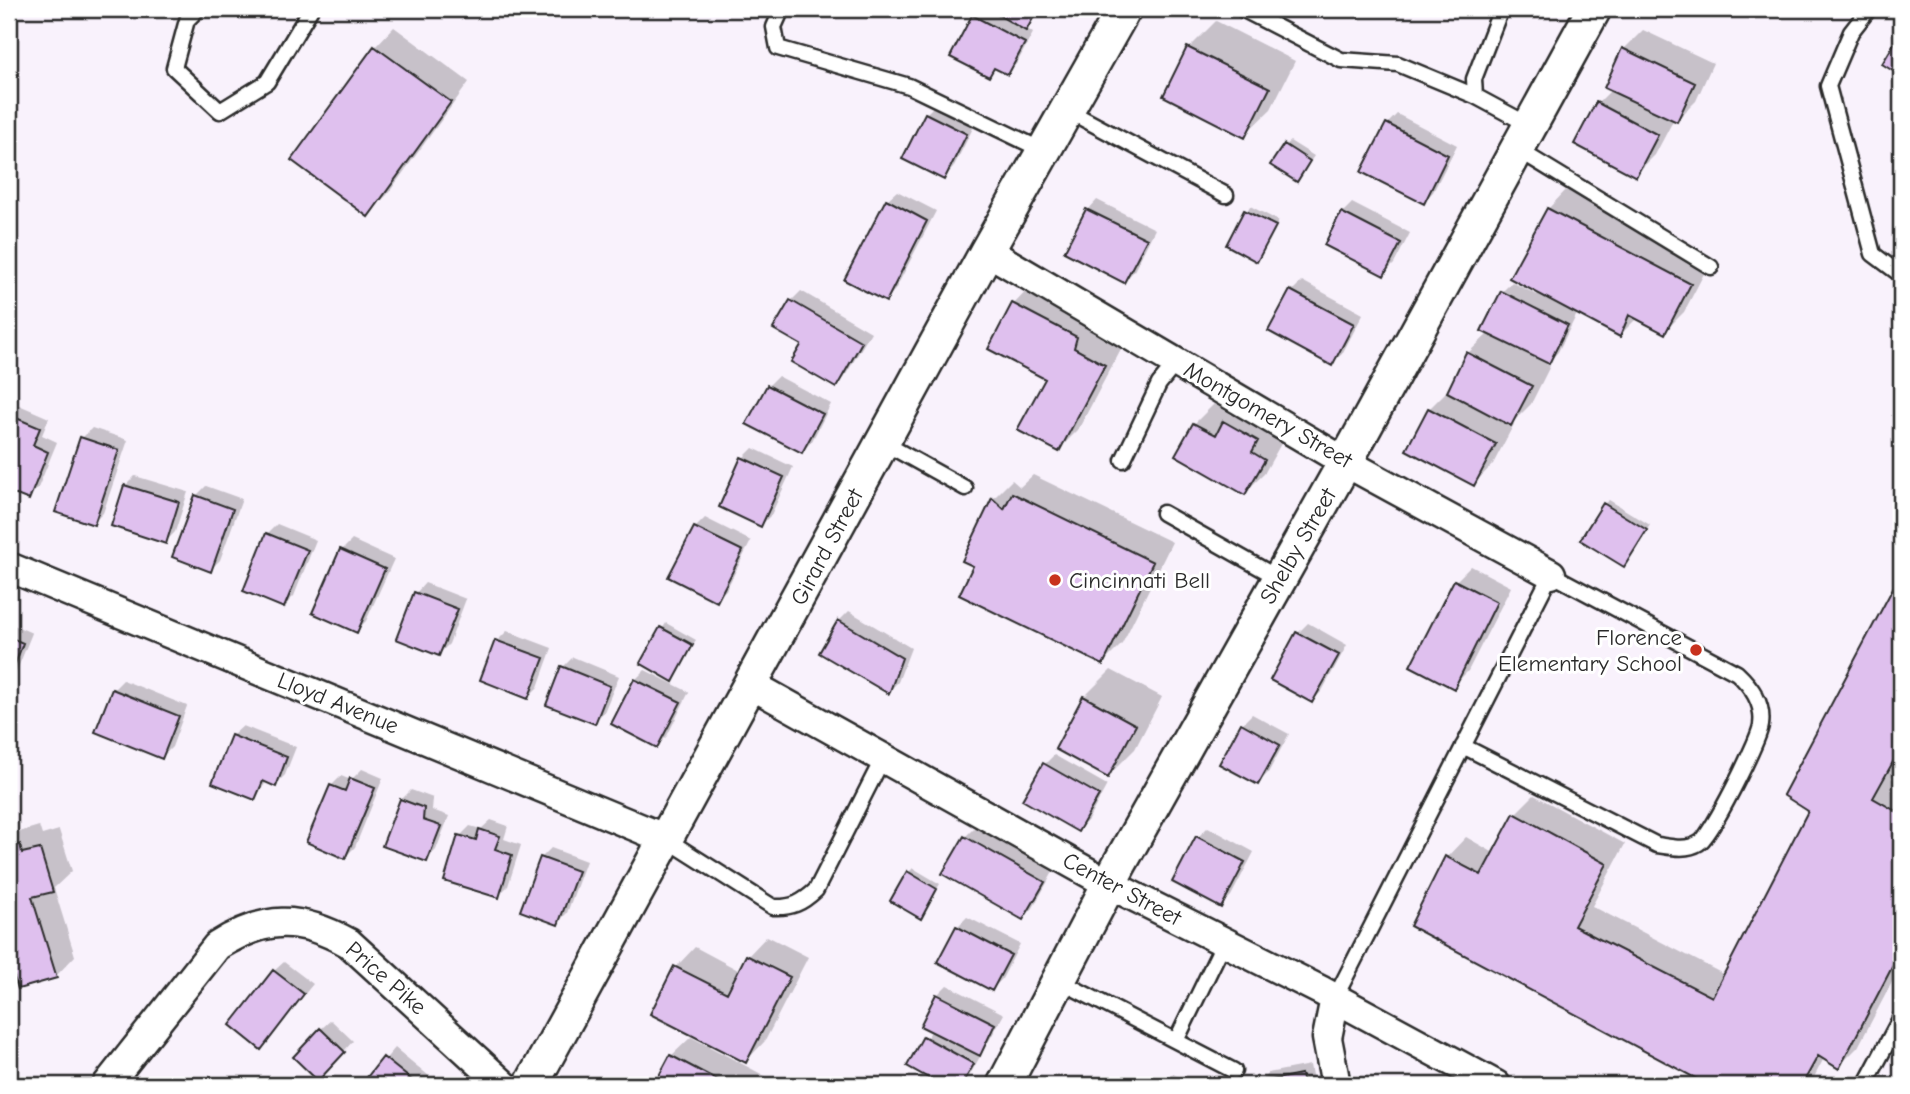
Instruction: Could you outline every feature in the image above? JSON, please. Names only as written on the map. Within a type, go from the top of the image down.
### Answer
[{"type":"street","name":"Girard Street","points":[[531,1085],[987,251],[1124,9]]},
{"type":"street","name":"Shelby Street","points":[[1004,1085],[1109,884],[1594,9]]},
{"type":"street","name":"Montgomery Street","points":[[987,251],[1345,462],[1551,574]]},
{"type":"street","name":"Lloyd Avenue","points":[[9,567],[666,839]]},
{"type":"street","name":"Center Street","points":[[752,685],[1109,884],[1335,998],[1496,1085]]},
{"type":"street","name":"Price Pike","points":[[107,1085],[217,946],[241,931],[268,923],[296,922],[324,929],[349,943],[505,1085]]},
{"type":"street","points":[[1335,998],[1327,1038],[1336,1085]]},
{"type":"lane","points":[[198,9],[187,20],[174,68],[220,111],[267,82],[311,9]]},
{"type":"lane","points":[[782,9],[774,27],[778,48],[909,86],[1044,151]]},
{"type":"lane","points":[[1242,9],[1341,60],[1398,64],[1475,96],[1523,137],[1711,267]]},
{"type":"lane","points":[[1475,96],[1474,79],[1501,9]]},
{"type":"lane","points":[[1869,9],[1851,32],[1828,86],[1873,254],[1901,275]]},
{"type":"lane","points":[[1066,110],[1226,195]]},
{"type":"lane","points":[[1123,460],[1159,384],[1177,362]]},
{"type":"lane","points":[[884,443],[965,488]]},
{"type":"lane","points":[[1163,513],[1280,579]]},
{"type":"lane","points":[[1335,998],[1463,746],[1551,574],[1737,673],[1750,685],[1759,705],[1761,725],[1714,828],[1700,843],[1681,849],[1657,845],[1463,746]]},
{"type":"lane","points":[[666,839],[773,907],[789,908],[803,902],[816,890],[883,758]]},
{"type":"lane","points":[[1176,1041],[1224,942]]},
{"type":"lane","points":[[1058,980],[1234,1071]]},
{"type":"lane","points":[[1865,1085],[1901,1017]]},
{"type":"building","points":[[988,9],[1038,9],[1026,31]]},
{"type":"building","points":[[972,15],[1025,43],[1008,75],[994,68],[989,77],[950,57]]},
{"type":"building","points":[[1901,32],[1901,76],[1882,64]]},
{"type":"building","points":[[374,46],[451,102],[368,217],[291,160]]},
{"type":"building","points":[[1187,47],[1270,88],[1245,138],[1163,96]]},
{"type":"building","points":[[1622,48],[1695,83],[1677,122],[1604,88]]},
{"type":"building","points":[[1596,102],[1658,135],[1636,177],[1574,144]]},
{"type":"building","points":[[925,113],[967,134],[944,180],[902,159]]},
{"type":"building","points":[[1386,123],[1448,155],[1424,204],[1361,172]]},
{"type":"building","points":[[1284,144],[1310,161],[1297,182],[1270,165]]},
{"type":"building","points":[[886,199],[927,221],[886,302],[844,280]]},
{"type":"building","points":[[1547,208],[1691,284],[1665,334],[1629,315],[1620,337],[1509,278]]},
{"type":"building","points":[[1086,209],[1147,239],[1124,283],[1064,252]]},
{"type":"building","points":[[1244,210],[1276,226],[1257,262],[1226,245]]},
{"type":"building","points":[[1341,212],[1401,243],[1384,276],[1324,245]]},
{"type":"building","points":[[1290,290],[1354,324],[1332,366],[1268,331]]},
{"type":"building","points":[[1501,291],[1568,325],[1549,364],[1481,331]]},
{"type":"building","points":[[790,300],[862,342],[836,388],[791,362],[801,345],[773,329]]},
{"type":"building","points":[[1012,303],[1077,337],[1074,348],[1105,365],[1059,452],[1017,430],[1045,379],[988,349]]},
{"type":"building","points":[[1466,352],[1532,386],[1511,426],[1447,392]]},
{"type":"building","points":[[767,385],[823,414],[802,453],[746,424]]},
{"type":"building","points":[[1428,408],[1496,444],[1474,486],[1406,450]]},
{"type":"building","points":[[9,415],[40,428],[33,445],[48,452],[29,500],[9,492]]},
{"type":"building","points":[[1223,421],[1258,441],[1252,452],[1265,460],[1245,495],[1175,455],[1193,423],[1216,435]]},
{"type":"building","points":[[80,437],[119,450],[94,525],[55,512]]},
{"type":"building","points":[[741,457],[784,477],[761,527],[719,507]]},
{"type":"building","points":[[124,485],[179,502],[166,544],[111,526]]},
{"type":"building","name":"Cincinnati Bell","points":[[1012,493],[1153,562],[1103,665],[959,595],[973,566],[962,561],[992,498],[1004,509]]},
{"type":"building","points":[[195,495],[233,509],[211,572],[172,557]]},
{"type":"building","points":[[1603,503],[1647,530],[1624,567],[1580,540]]},
{"type":"building","points":[[694,527],[743,551],[717,602],[668,577]]},
{"type":"building","points":[[266,533],[308,550],[284,608],[243,591]]},
{"type":"building","points":[[340,549],[385,569],[357,633],[312,613]]},
{"type":"building","points":[[1901,573],[1901,755],[1898,753],[1873,798],[1901,814],[1901,950],[1839,1069],[1818,1056],[1802,1085],[1708,1085],[1410,926],[1445,856],[1481,875],[1514,813],[1607,864],[1574,926],[1712,997],[1808,811],[1783,795]]},
{"type":"building","points":[[1454,580],[1497,602],[1454,689],[1410,666]]},
{"type":"building","points":[[414,592],[458,609],[439,656],[396,639]]},
{"type":"building","points":[[838,620],[902,658],[889,694],[819,653]]},
{"type":"building","points":[[660,627],[693,645],[673,682],[640,663]]},
{"type":"building","points":[[1296,632],[1339,655],[1312,703],[1270,680]]},
{"type":"building","points":[[9,637],[23,643],[9,680]]},
{"type":"building","points":[[495,640],[544,658],[528,699],[480,680]]},
{"type":"building","points":[[561,666],[610,686],[595,724],[546,705]]},
{"type":"building","points":[[634,679],[681,702],[657,748],[611,724]]},
{"type":"building","points":[[112,689],[179,716],[162,759],[95,732]]},
{"type":"building","points":[[1083,696],[1136,725],[1108,778],[1055,749]]},
{"type":"building","points":[[1241,723],[1280,745],[1258,785],[1219,764]]},
{"type":"building","points":[[231,735],[287,757],[276,787],[263,781],[255,800],[212,783]]},
{"type":"building","points":[[1043,763],[1099,795],[1078,832],[1022,800]]},
{"type":"building","points":[[350,778],[375,788],[345,859],[306,842],[330,785],[345,791]]},
{"type":"building","points":[[400,799],[424,808],[423,820],[441,826],[427,862],[382,846]]},
{"type":"building","points":[[479,829],[500,836],[495,849],[512,855],[499,898],[444,881],[458,835],[476,840]]},
{"type":"building","points":[[964,836],[1045,882],[1023,920],[942,874]]},
{"type":"building","points":[[1196,836],[1245,862],[1221,908],[1172,882]]},
{"type":"building","points":[[20,844],[22,853],[40,849],[53,892],[32,897],[57,978],[18,989],[9,961],[9,848]]},
{"type":"building","points":[[540,857],[578,871],[558,925],[520,911]]},
{"type":"building","points":[[907,871],[937,889],[921,919],[890,901]]},
{"type":"building","points":[[956,926],[1011,955],[992,991],[937,962]]},
{"type":"building","points":[[746,955],[790,977],[746,1063],[650,1014],[674,966],[727,993]]},
{"type":"building","points":[[273,970],[304,994],[261,1050],[230,1025]]},
{"type":"building","points":[[936,994],[995,1024],[980,1056],[920,1026]]},
{"type":"building","points":[[320,1028],[345,1052],[318,1081],[293,1057]]},
{"type":"building","points":[[923,1036],[974,1064],[962,1085],[941,1085],[907,1066]]},
{"type":"building","points":[[670,1055],[727,1085],[654,1085]]},
{"type":"building","points":[[383,1057],[418,1085],[361,1085]]},
{"type":"building","points":[[1301,1074],[1303,1085],[1257,1085],[1257,1083]]},
{"type":"place","name":"Cincinnati Bell","points":[[1055,580]]},
{"type":"place","name":"Florence Elementary School","points":[[1696,650]]}]
